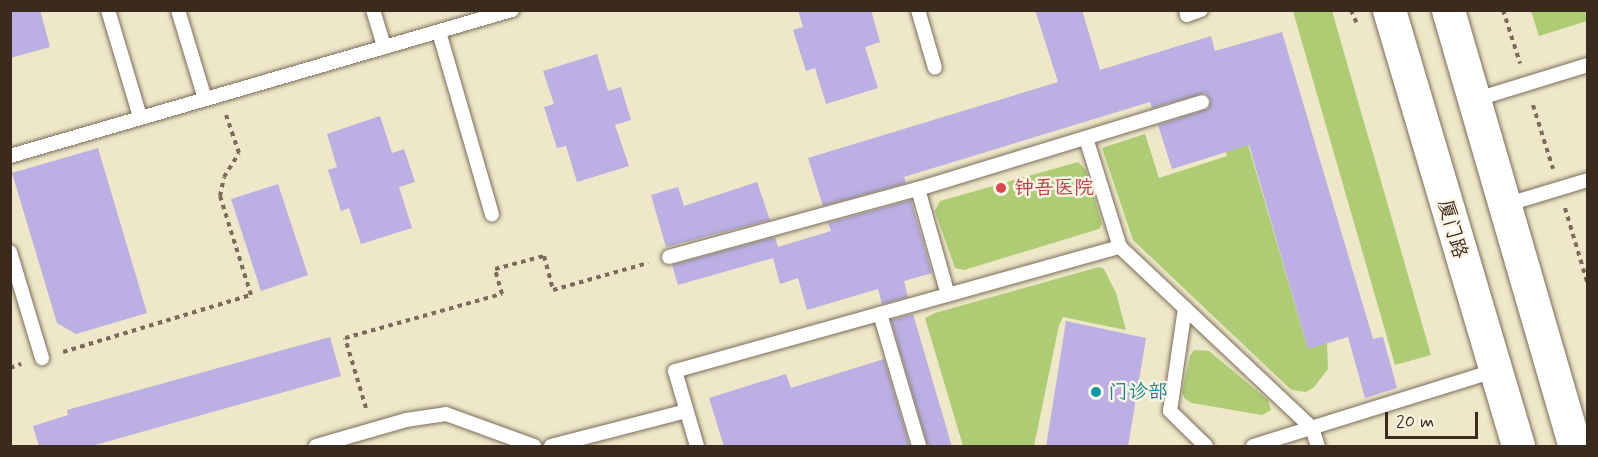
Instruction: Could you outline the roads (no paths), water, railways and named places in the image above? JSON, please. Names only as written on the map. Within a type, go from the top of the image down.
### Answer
[{"type":"street","name":"厦门路","points":[[1389,10],[1518,447]]},
{"type":"street","points":[[1448,10],[1575,447]]},
{"type":"lane","points":[[108,10],[140,117]]},
{"type":"lane","points":[[178,10],[205,99]]},
{"type":"lane","points":[[374,10],[384,47]]},
{"type":"lane","points":[[10,156],[512,10]]},
{"type":"lane","points":[[918,10],[935,68]]},
{"type":"lane","points":[[1186,10],[1187,15],[1201,10]]},
{"type":"lane","points":[[439,32],[492,214]]},
{"type":"lane","points":[[1474,100],[1587,65]]},
{"type":"lane","points":[[669,257],[918,189],[1202,102]]},
{"type":"lane","points":[[1086,138],[1120,247],[1312,428],[1318,447]]},
{"type":"lane","points":[[1505,205],[1587,180]]},
{"type":"lane","points":[[918,189],[948,295]]},
{"type":"lane","points":[[697,447],[675,371],[1120,247]]},
{"type":"lane","points":[[10,252],[42,358]]},
{"type":"lane","points":[[1185,308],[1170,411],[1206,447]]},
{"type":"lane","points":[[880,314],[919,447]]},
{"type":"lane","points":[[1253,447],[1494,371]]},
{"type":"lane","points":[[551,447],[686,411]]},
{"type":"lane","points":[[316,447],[426,415],[446,414],[534,447]]},
{"type":"place","name":"钟吾医院","points":[[1001,188]]},
{"type":"place","name":"门诊部","points":[[1096,392]]}]
